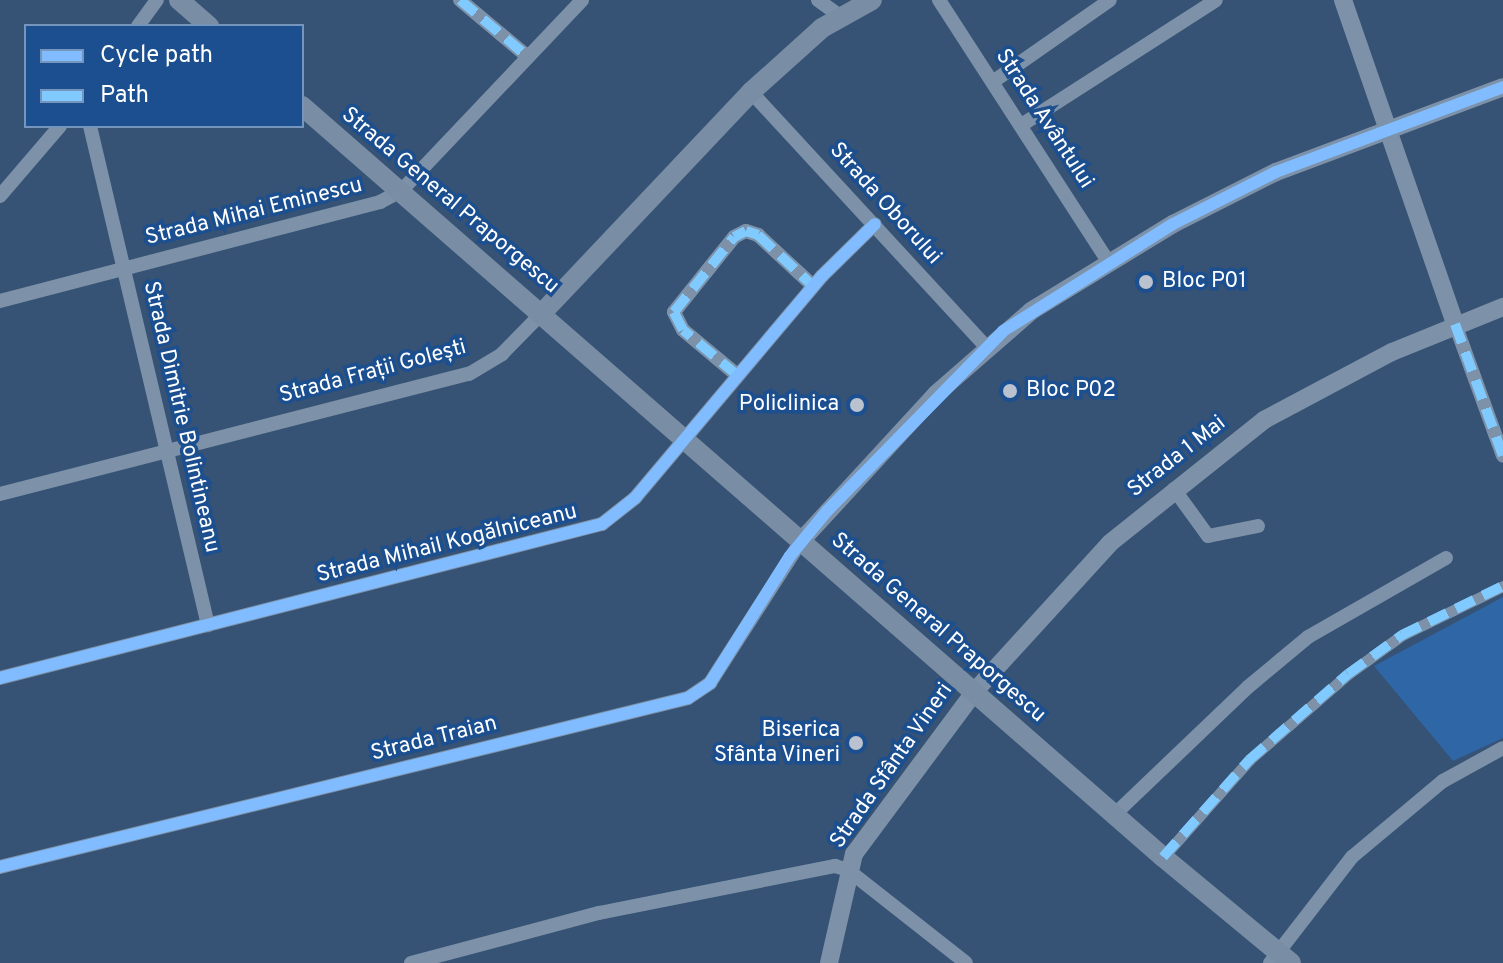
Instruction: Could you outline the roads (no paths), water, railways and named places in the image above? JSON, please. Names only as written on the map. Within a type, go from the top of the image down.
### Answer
[{"type":"main road","points":[[179,0],[207,24]]},
{"type":"main road","name":"Strada Frații Golești","points":[[543,312],[751,92],[840,16],[866,3]]},
{"type":"main road","name":"Strada General Praporgescu","points":[[304,108],[543,312],[1279,959]]},
{"type":"street","points":[[139,24],[157,0]]},
{"type":"street","points":[[460,0],[527,56]]},
{"type":"street","name":"Strada Mihai Eminescu","points":[[0,301],[356,212],[401,191],[582,0]]},
{"type":"street","points":[[818,0],[840,16]]},
{"type":"street","name":"Strada Avântului","points":[[939,0],[1023,124],[1109,263]]},
{"type":"street","points":[[994,81],[1110,0]]},
{"type":"street","points":[[1023,124],[1216,0]]},
{"type":"street","points":[[1343,0],[1503,456]]},
{"type":"street","points":[[801,541],[985,346],[1109,263],[1276,172],[1503,87]]},
{"type":"street","name":"Strada Oborului","points":[[751,92],[985,346]]},
{"type":"street","points":[[0,196],[58,128]]},
{"type":"street","name":"Strada Dimitrie Bolintineanu","points":[[90,128],[208,625]]},
{"type":"street","name":"Strada Mihail Kogălniceanu","points":[[0,678],[587,531],[635,498],[813,286],[875,224]]},
{"type":"street","points":[[737,375],[683,330],[674,312],[734,237],[746,231],[758,235],[813,286]]},
{"type":"street","name":"Strada 1 Mai","points":[[975,691],[1110,543],[1264,420],[1455,324],[1503,307]]},
{"type":"street","name":"Strada Frații Golești","points":[[0,494],[166,449],[469,374],[502,354],[543,312]]},
{"type":"street","points":[[1174,489],[1208,536],[1258,526]]},
{"type":"street","name":"Strada Traian","points":[[0,867],[688,698],[710,683],[801,541]]},
{"type":"street","points":[[1114,815],[1248,687],[1308,637],[1446,558]]},
{"type":"street","points":[[1163,857],[1249,760],[1348,674],[1402,635],[1503,586]]},
{"type":"street","name":"Strada Sfânta Vineri","points":[[829,963],[848,870],[975,691]]},
{"type":"street","points":[[1279,959],[1334,876],[1399,814],[1455,773],[1503,748]]},
{"type":"street","points":[[411,963],[599,913],[818,867],[848,870],[966,963]]},
{"type":"place","name":"Bloc P01","points":[[1146,282]]},
{"type":"place","name":"Bloc P02","points":[[1010,391]]},
{"type":"place","name":"Policlinica","points":[[857,405]]},
{"type":"place","name":"Biserica Sfânta Vineri","points":[[856,743]]}]
